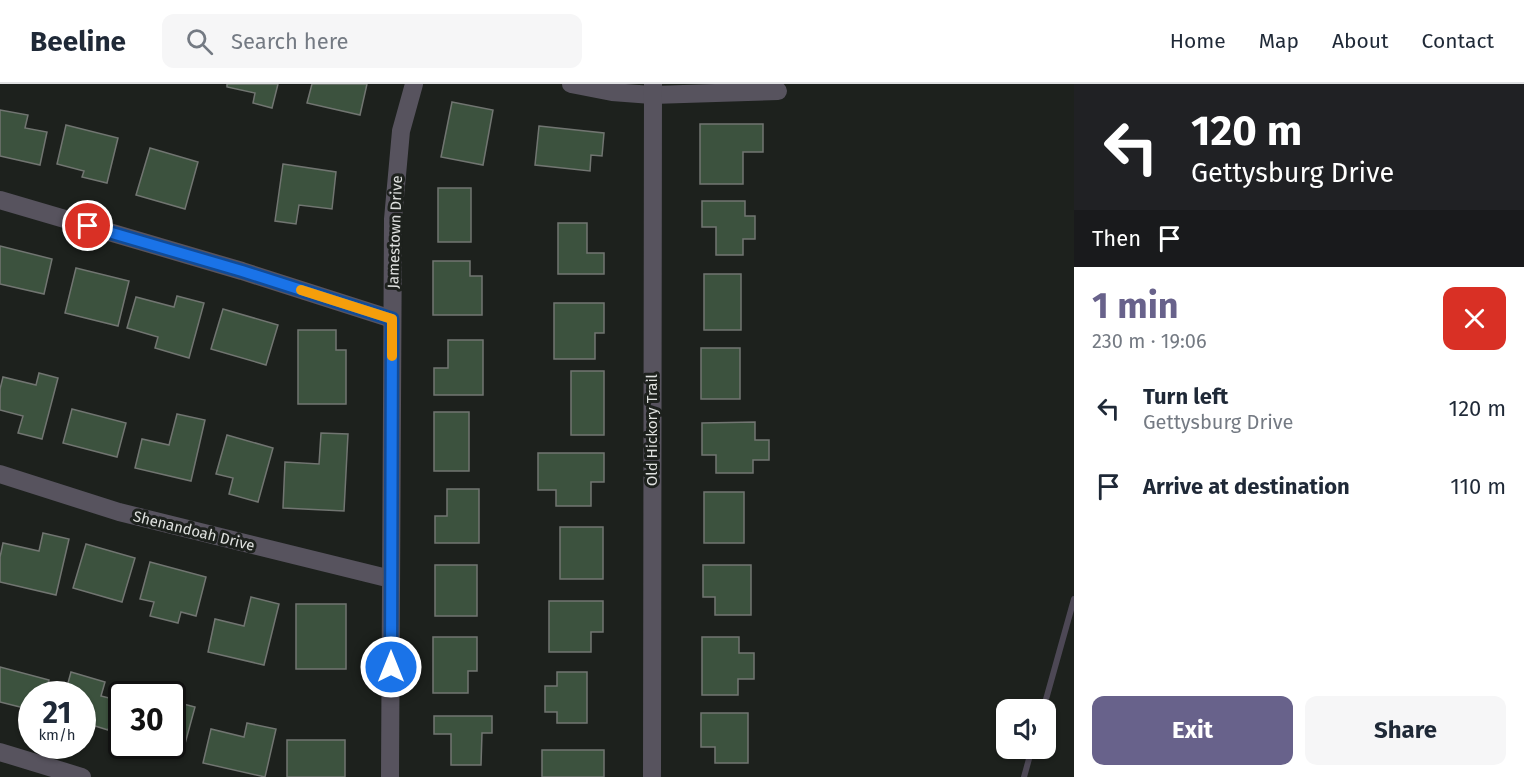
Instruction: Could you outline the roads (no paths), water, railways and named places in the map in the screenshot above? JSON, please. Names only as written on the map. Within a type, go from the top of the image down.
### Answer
[{"type":"street","name":"Jamestown Drive","points":[[390,777],[393,219],[401,131],[414,84]]},
{"type":"street","points":[[571,84],[612,92],[652,89],[778,91]]},
{"type":"street","name":"Old Hickory Trail","points":[[652,89],[652,777]]},
{"type":"street","points":[[0,201],[242,271],[392,319]]},
{"type":"street","name":"Shenandoah Drive","points":[[0,474],[119,512],[391,579]]},
{"type":"street","points":[[0,752],[82,777]]},
{"type":"waterway","points":[[1046,699],[1074,599]]},
{"type":"waterway","points":[[1024,777],[1029,759]]}]
